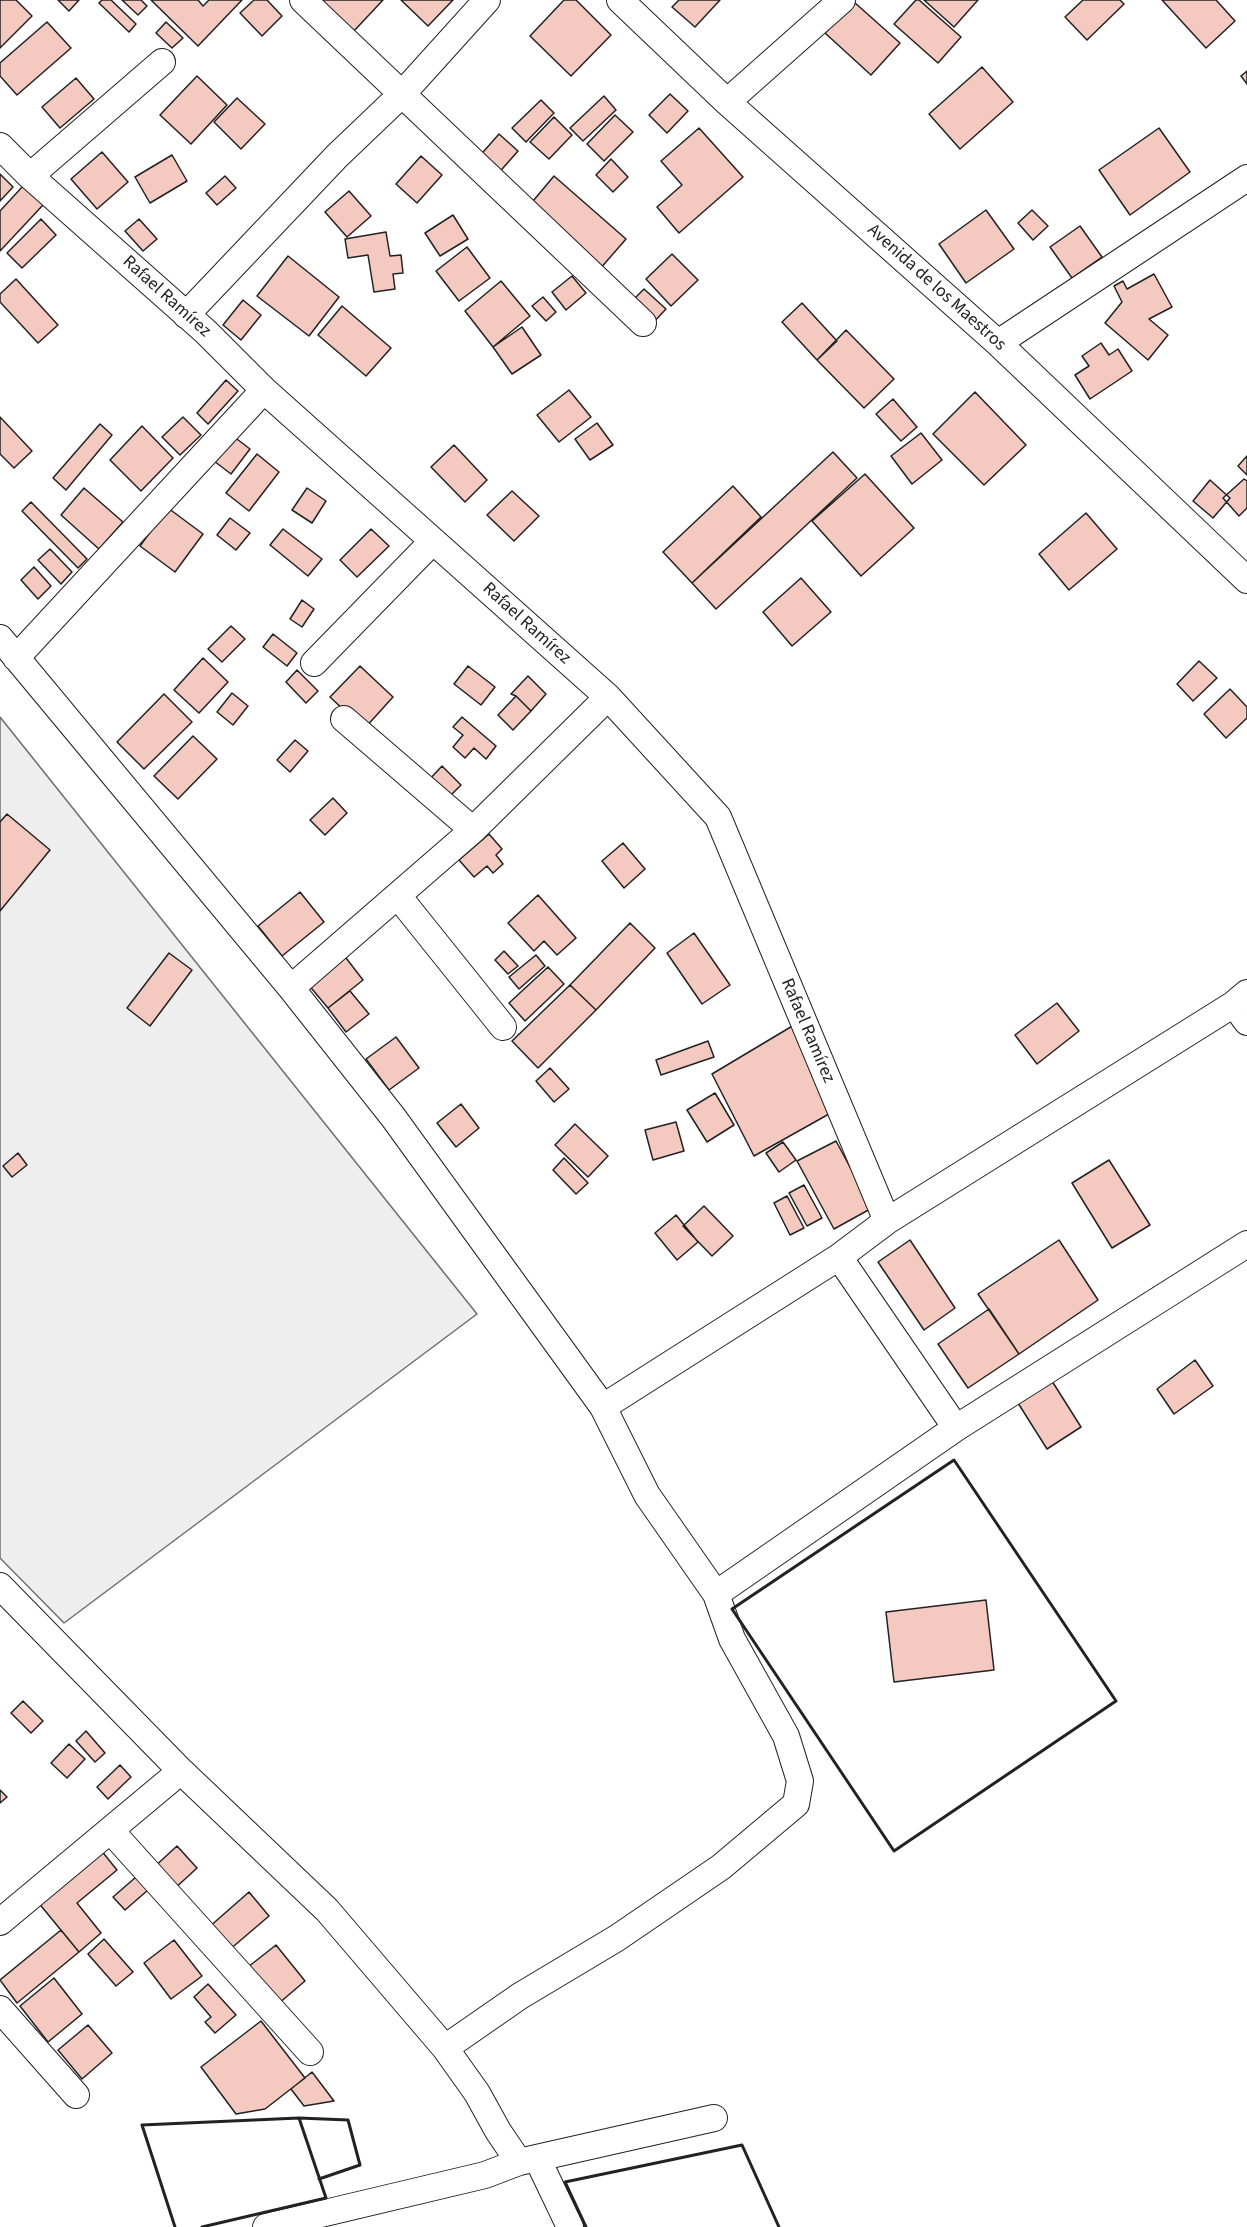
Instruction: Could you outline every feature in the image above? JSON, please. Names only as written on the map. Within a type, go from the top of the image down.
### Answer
[{"type":"street","points":[[303,0],[643,322]]},
{"type":"street","points":[[186,315],[337,156],[403,93],[487,0]]},
{"type":"street","name":"Avenida de los Maestros","points":[[620,0],[727,102],[998,343],[1247,580]]},
{"type":"street","points":[[727,102],[842,0]]},
{"type":"street","points":[[30,176],[162,62]]},
{"type":"street","name":"Rafael Ramírez","points":[[0,146],[30,176],[206,332],[264,390],[608,698],[718,817],[887,1221]]},
{"type":"street","points":[[998,343],[1247,178]]},
{"type":"street","points":[[264,390],[8,648],[291,988],[393,1118],[603,1407],[647,1495],[716,1594],[732,1639],[786,1736],[800,1781],[796,1803],[721,1867],[617,1938],[520,1996],[445,2048]]},
{"type":"street","points":[[314,663],[433,541]]},
{"type":"street","points":[[291,988],[473,830],[608,698]]},
{"type":"street","points":[[344,719],[473,830]]},
{"type":"street","points":[[398,896],[503,1028]]},
{"type":"street","points":[[603,1407],[839,1257],[887,1221],[1243,1006]]},
{"type":"street","points":[[716,1594],[956,1428],[1247,1244]]},
{"type":"street","points":[[839,1257],[956,1428]]},
{"type":"street","points":[[0,1586],[181,1771],[327,1910],[445,2048],[477,2093],[498,2131],[528,2160],[570,2227]]},
{"type":"street","points":[[0,1922],[181,1771]]},
{"type":"street","points":[[111,1831],[310,2052]]},
{"type":"street","points":[[0,2009],[76,2095]]},
{"type":"street","points":[[266,2227],[328,2220],[485,2175],[528,2160],[714,2118]]},
{"type":"shaded area","points":[[0,717],[477,1314],[64,1623],[0,1558]]},
{"type":"building","points":[[0,0],[16,0],[32,16],[0,48]]},
{"type":"building","points":[[58,0],[79,0],[69,11]]},
{"type":"building","points":[[102,0],[111,0],[136,24],[129,32],[99,3]]},
{"type":"building","points":[[122,0],[141,0],[147,6],[138,15]]},
{"type":"building","points":[[151,0],[198,0],[203,6],[209,0],[242,0],[198,46]]},
{"type":"building","points":[[254,0],[267,0],[282,16],[262,36],[240,13]]},
{"type":"building","points":[[319,0],[383,0],[353,32]]},
{"type":"building","points":[[401,0],[453,0],[428,26]]},
{"type":"building","points":[[564,0],[576,0],[611,35],[571,76],[530,36]]},
{"type":"building","points":[[679,0],[720,0],[695,27],[672,7]]},
{"type":"building","points":[[916,0],[919,0],[961,37],[938,63],[894,24]]},
{"type":"building","points":[[924,0],[978,0],[954,27]]},
{"type":"building","points":[[1083,0],[1120,0],[1124,4],[1087,40],[1065,17]]},
{"type":"building","points":[[1162,0],[1216,0],[1235,21],[1206,48]]},
{"type":"building","points":[[854,2],[900,43],[871,75],[825,33]]},
{"type":"building","points":[[47,22],[71,48],[17,95],[0,76],[0,63]]},
{"type":"building","points":[[166,22],[183,38],[172,48],[156,33]]},
{"type":"building","points":[[982,67],[1013,102],[960,149],[929,114]]},
{"type":"building","points":[[1247,71],[1247,84],[1241,76]]},
{"type":"building","points":[[197,76],[227,105],[191,144],[160,115]]},
{"type":"building","points":[[76,78],[94,99],[60,128],[42,107]]},
{"type":"building","points":[[670,94],[688,111],[667,133],[649,115]]},
{"type":"building","points":[[604,96],[616,110],[583,141],[570,128]]},
{"type":"building","points":[[237,98],[265,124],[241,149],[214,122]]},
{"type":"building","points":[[541,100],[554,113],[526,142],[512,128]]},
{"type":"building","points":[[615,115],[633,132],[604,161],[587,144]]},
{"type":"building","points":[[554,117],[572,135],[549,159],[530,142]]},
{"type":"building","points":[[699,128],[743,177],[679,233],[657,207],[682,185],[661,161]]},
{"type":"building","points":[[1159,128],[1190,172],[1130,215],[1099,170]]},
{"type":"building","points":[[499,134],[518,151],[496,176],[477,159]]},
{"type":"building","points":[[102,152],[128,182],[97,209],[71,179]]},
{"type":"building","points":[[172,155],[187,181],[150,203],[135,177]]},
{"type":"building","points":[[421,156],[442,175],[417,203],[396,184]]},
{"type":"building","points":[[611,159],[628,177],[613,192],[596,175]]},
{"type":"building","points":[[0,174],[13,187],[0,201]]},
{"type":"building","points":[[225,176],[236,188],[217,205],[206,193]]},
{"type":"building","points":[[554,176],[626,239],[599,270],[528,207]]},
{"type":"building","points":[[23,186],[43,205],[0,251],[0,211]]},
{"type":"building","points":[[349,191],[371,216],[347,237],[325,212]]},
{"type":"building","points":[[986,210],[1014,249],[966,283],[939,244]]},
{"type":"building","points":[[1032,210],[1048,226],[1033,240],[1018,223]]},
{"type":"building","points":[[453,215],[468,239],[440,256],[425,233]]},
{"type":"building","points":[[41,219],[56,235],[22,268],[7,253]]},
{"type":"building","points":[[139,219],[157,239],[143,251],[125,231]]},
{"type":"building","points":[[1080,226],[1102,257],[1072,278],[1050,247]]},
{"type":"building","points":[[386,232],[390,256],[401,255],[403,273],[393,274],[395,289],[374,292],[368,255],[348,258],[345,239]]},
{"type":"building","points":[[467,247],[490,278],[459,301],[436,271]]},
{"type":"building","points":[[672,254],[698,280],[671,306],[646,279]]},
{"type":"building","points":[[288,256],[339,297],[309,336],[257,296]]},
{"type":"building","points":[[1154,274],[1172,307],[1149,319],[1168,335],[1148,360],[1105,323],[1122,302],[1114,286],[1123,281],[1127,289]]},
{"type":"building","points":[[572,276],[586,293],[566,310],[552,292]]},
{"type":"building","points":[[16,279],[58,325],[38,343],[0,302],[0,294]]},
{"type":"building","points":[[501,281],[530,316],[493,347],[465,311]]},
{"type":"building","points":[[644,289],[666,309],[650,326],[628,305]]},
{"type":"building","points":[[543,297],[556,312],[546,321],[532,306]]},
{"type":"building","points":[[243,300],[261,315],[241,340],[223,325]]},
{"type":"building","points":[[802,303],[837,341],[817,360],[782,322]]},
{"type":"building","points":[[342,306],[391,348],[366,376],[318,335]]},
{"type":"building","points":[[522,327],[541,355],[512,374],[493,347]]},
{"type":"building","points":[[846,330],[894,379],[864,408],[817,360]]},
{"type":"building","points":[[1101,343],[1109,355],[1118,349],[1132,371],[1090,399],[1075,375],[1089,366],[1082,356]]},
{"type":"building","points":[[226,380],[238,391],[208,424],[197,413]]},
{"type":"building","points":[[569,390],[591,417],[559,442],[537,415]]},
{"type":"building","points":[[975,392],[1026,445],[984,485],[933,434]]},
{"type":"building","points":[[893,399],[917,427],[901,441],[876,414]]},
{"type":"building","points":[[0,417],[32,451],[14,468],[0,454]]},
{"type":"building","points":[[183,417],[201,435],[180,455],[162,437]]},
{"type":"building","points":[[597,423],[613,445],[590,460],[575,439]]},
{"type":"building","points":[[100,424],[112,435],[66,490],[53,478]]},
{"type":"building","points":[[142,426],[173,458],[141,491],[110,460]]},
{"type":"building","points":[[921,433],[942,460],[912,484],[891,456]]},
{"type":"building","points":[[233,436],[250,449],[231,474],[214,461]]},
{"type":"building","points":[[454,445],[487,480],[465,502],[431,467]]},
{"type":"building","points":[[833,452],[857,478],[716,609],[692,583]]},
{"type":"building","points":[[257,454],[279,472],[249,511],[226,493]]},
{"type":"building","points":[[1247,456],[1247,475],[1238,466]]},
{"type":"building","points":[[865,474],[914,528],[861,576],[812,521]]},
{"type":"building","points":[[1244,479],[1247,481],[1247,508],[1239,516],[1223,498]]},
{"type":"building","points":[[1210,480],[1230,498],[1213,518],[1193,501]]},
{"type":"building","points":[[733,486],[761,517],[692,583],[663,552]]},
{"type":"building","points":[[84,488],[123,522],[99,549],[61,515]]},
{"type":"building","points":[[307,488],[326,501],[312,523],[292,510]]},
{"type":"building","points":[[512,491],[539,516],[514,541],[487,515]]},
{"type":"building","points":[[31,502],[87,559],[78,568],[22,511]]},
{"type":"building","points":[[168,508],[203,534],[175,572],[140,546]]},
{"type":"building","points":[[1086,513],[1117,549],[1069,590],[1039,554]]},
{"type":"building","points":[[230,518],[250,533],[236,550],[217,535]]},
{"type":"building","points":[[283,529],[322,559],[308,576],[270,545]]},
{"type":"building","points":[[371,529],[389,546],[357,577],[340,560]]},
{"type":"building","points":[[50,549],[72,572],[61,584],[38,560]]},
{"type":"building","points":[[34,567],[51,586],[38,599],[21,580]]},
{"type":"building","points":[[801,578],[831,612],[792,646],[763,612]]},
{"type":"building","points":[[302,600],[314,609],[302,627],[290,619]]},
{"type":"building","points":[[231,626],[245,639],[222,662],[208,649]]},
{"type":"building","points":[[273,634],[297,653],[287,666],[263,647]]},
{"type":"building","points":[[203,658],[228,682],[199,713],[174,690]]},
{"type":"building","points":[[1199,661],[1217,678],[1193,701],[1177,684]]},
{"type":"building","points":[[360,666],[393,697],[364,729],[330,697]]},
{"type":"building","points":[[468,666],[495,687],[481,705],[454,684]]},
{"type":"building","points":[[297,670],[318,691],[306,703],[286,682]]},
{"type":"building","points":[[528,676],[546,694],[531,711],[511,694]]},
{"type":"building","points":[[1230,689],[1247,707],[1247,718],[1226,738],[1204,714]]},
{"type":"building","points":[[232,693],[248,706],[233,725],[217,712]]},
{"type":"building","points":[[164,694],[192,722],[144,769],[117,742]]},
{"type":"building","points":[[516,696],[531,711],[513,730],[498,715]]},
{"type":"building","points":[[462,717],[496,746],[486,759],[474,748],[465,758],[453,747],[463,735],[453,727]]},
{"type":"building","points":[[193,736],[217,759],[178,799],[154,776]]},
{"type":"building","points":[[295,740],[308,751],[290,772],[277,760]]},
{"type":"building","points":[[442,766],[461,785],[447,799],[428,781]]},
{"type":"building","points":[[333,798],[347,813],[325,835],[310,820]]},
{"type":"building","points":[[7,814],[50,850],[0,911],[0,822]]},
{"type":"building","points":[[489,834],[502,849],[496,855],[503,864],[493,873],[487,866],[474,877],[459,860]]},
{"type":"building","points":[[623,843],[645,869],[624,888],[602,861]]},
{"type":"building","points":[[300,892],[324,922],[282,956],[258,926]]},
{"type":"building","points":[[538,895],[576,938],[557,955],[544,941],[534,951],[508,923]]},
{"type":"building","points":[[630,923],[655,948],[596,1010],[570,985]]},
{"type":"building","points":[[694,933],[730,985],[702,1004],[667,953]]},
{"type":"building","points":[[504,951],[518,966],[508,974],[495,960]]},
{"type":"building","points":[[169,953],[192,970],[150,1026],[127,1008]]},
{"type":"building","points":[[343,954],[363,980],[328,1008],[307,983]]},
{"type":"building","points":[[536,955],[545,966],[519,989],[509,977]]},
{"type":"building","points":[[548,967],[564,984],[525,1021],[509,1003]]},
{"type":"building","points":[[570,985],[596,1010],[538,1068],[512,1041]]},
{"type":"building","points":[[350,991],[369,1014],[346,1032],[328,1008]]},
{"type":"building","points":[[1057,1003],[1079,1031],[1037,1064],[1015,1035]]},
{"type":"building","points":[[794,1025],[829,1114],[754,1156],[712,1074]]},
{"type":"building","points":[[396,1037],[419,1068],[389,1090],[366,1059]]},
{"type":"building","points":[[708,1041],[714,1057],[661,1075],[656,1060]]},
{"type":"building","points":[[550,1068],[569,1089],[554,1102],[536,1081]]},
{"type":"building","points":[[715,1093],[734,1125],[707,1142],[687,1110]]},
{"type":"building","points":[[461,1104],[479,1128],[456,1147],[437,1123]]},
{"type":"building","points":[[676,1122],[684,1151],[653,1160],[645,1130]]},
{"type":"building","points":[[575,1124],[608,1156],[588,1177],[555,1145]]},
{"type":"building","points":[[836,1141],[872,1208],[834,1229],[797,1161]]},
{"type":"building","points":[[783,1142],[796,1160],[779,1172],[766,1153]]},
{"type":"building","points":[[18,1153],[27,1165],[12,1177],[3,1166]]},
{"type":"building","points":[[564,1158],[588,1183],[576,1194],[553,1170]]},
{"type":"building","points":[[1109,1160],[1150,1225],[1112,1248],[1072,1183]]},
{"type":"building","points":[[804,1185],[822,1218],[807,1226],[789,1193]]},
{"type":"building","points":[[787,1196],[804,1228],[790,1235],[774,1203]]},
{"type":"building","points":[[704,1206],[733,1236],[712,1256],[683,1226]]},
{"type":"building","points":[[676,1215],[698,1242],[677,1260],[655,1233]]},
{"type":"building","points":[[910,1240],[955,1308],[924,1330],[878,1262]]},
{"type":"building","points":[[1059,1240],[1098,1300],[1019,1354],[978,1294]]},
{"type":"building","points":[[989,1309],[1019,1354],[968,1388],[938,1344]]},
{"type":"building","points":[[1195,1360],[1213,1386],[1174,1414],[1157,1389]]},
{"type":"building","points":[[1052,1381],[1081,1427],[1047,1449],[1018,1403]]},
{"type":"building","points":[[986,1600],[994,1670],[894,1682],[886,1612]]},
{"type":"building","points":[[23,1701],[43,1721],[31,1733],[11,1713]]},
{"type":"building","points":[[86,1731],[105,1753],[95,1762],[76,1741]]},
{"type":"building","points":[[69,1744],[85,1759],[67,1778],[51,1763]]},
{"type":"building","points":[[120,1765],[131,1777],[108,1799],[97,1787]]},
{"type":"building","points":[[0,1790],[7,1797],[0,1803]]},
{"type":"building","points":[[177,1846],[197,1868],[171,1892],[152,1869]]},
{"type":"building","points":[[100,1849],[117,1870],[77,1903],[101,1933],[79,1952],[37,1901]]},
{"type":"building","points":[[136,1877],[148,1890],[125,1910],[113,1897]]},
{"type":"building","points":[[249,1892],[269,1916],[228,1951],[208,1928]]},
{"type":"building","points":[[61,1930],[79,1952],[17,2003],[0,1980]]},
{"type":"building","points":[[104,1939],[133,1972],[116,1986],[88,1954]]},
{"type":"building","points":[[174,1940],[202,1976],[171,1999],[144,1963]]},
{"type":"building","points":[[276,1945],[305,1981],[278,2004],[248,1967]]},
{"type":"building","points":[[54,1978],[82,2014],[48,2042],[20,2006]]},
{"type":"building","points":[[208,1984],[236,2015],[215,2033],[205,2022],[211,2017],[194,1997]]},
{"type":"building","points":[[261,2021],[305,2078],[265,2109],[236,2114],[201,2067]]},
{"type":"building","points":[[88,2025],[112,2053],[82,2079],[58,2050]]},
{"type":"building","points":[[312,2072],[334,2101],[304,2106],[291,2089]]},
{"type":"wall","points":[[954,1460],[1116,1701],[894,1851],[732,1609],[954,1460]]},
{"type":"wall","points":[[299,2118],[348,2120],[360,2165],[319,2179]]},
{"type":"wall","points":[[175,2227],[142,2125],[299,2118],[326,2198],[202,2227]]},
{"type":"wall","points":[[586,2227],[565,2182],[742,2145],[779,2227]]}]
